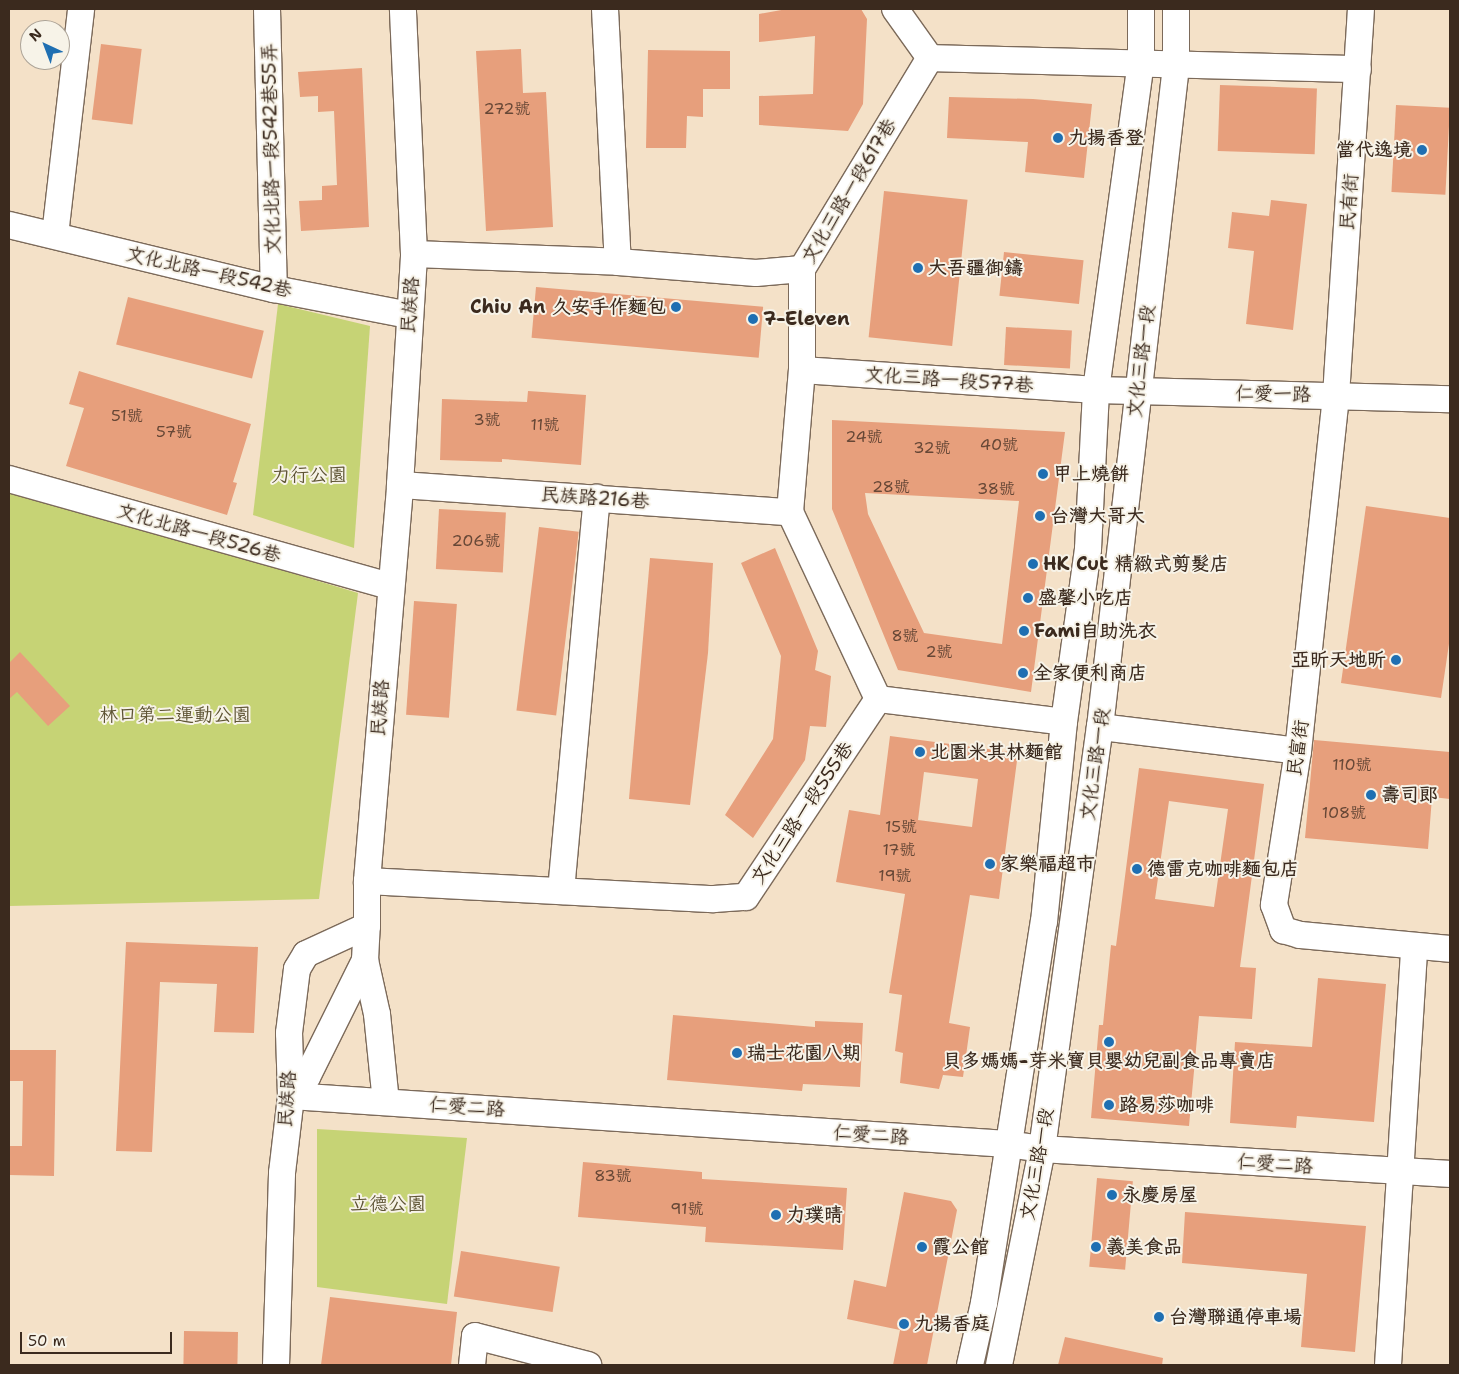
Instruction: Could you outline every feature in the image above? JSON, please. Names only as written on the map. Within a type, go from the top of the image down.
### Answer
[{"type":"street","points":[[55,235],[81,9]]},
{"type":"street","name":"文化北路一段542巷55弄","points":[[268,9],[274,288]]},
{"type":"street","name":"民族路","points":[[276,1365],[283,1163],[291,1096],[289,1033],[296,970],[306,954],[368,926],[367,882],[390,586],[400,485],[414,254],[403,9]]},
{"type":"street","points":[[605,9],[618,262]]},
{"type":"street","points":[[895,9],[930,58],[1141,63],[1176,66],[1358,69]]},
{"type":"street","name":"文化三路一段","points":[[970,1365],[984,1302],[1007,1144],[1044,922],[1064,722],[1088,549],[1096,390],[1141,63],[1141,9]]},
{"type":"street","name":"文化三路一段","points":[[999,1365],[1042,1150],[1100,727],[1137,391],[1176,66],[1176,9]]},
{"type":"street","name":"民有街","points":[[1336,396],[1361,9]]},
{"type":"street","name":"文化三路一段617巷","points":[[414,254],[618,262],[756,273],[802,269],[930,58]]},
{"type":"street","name":"文化北路一段542巷","points":[[9,225],[274,288],[409,315]]},
{"type":"street","points":[[802,269],[802,370],[790,512],[878,700],[1064,722]]},
{"type":"street","name":"文化三路一段577巷","points":[[802,370],[1096,390]]},
{"type":"street","name":"仁愛一路","points":[[1096,390],[1450,398]]},
{"type":"street","name":"民富街","points":[[1336,396],[1298,751],[1274,905],[1283,930],[1321,938],[1450,949]]},
{"type":"street","name":"文化北路一段526巷","points":[[9,479],[390,586]]},
{"type":"street","name":"民族路216巷","points":[[400,485],[790,512]]},
{"type":"street","points":[[561,891],[597,498]]},
{"type":"street","name":"文化三路一段555巷","points":[[367,882],[714,899],[746,897],[878,700]]},
{"type":"street","points":[[1100,727],[1298,751]]},
{"type":"street","points":[[368,926],[365,960],[377,1014],[386,1102]]},
{"type":"street","points":[[1388,1365],[1402,1172],[1414,946]]},
{"type":"street","points":[[291,1096],[307,1077],[365,960]]},
{"type":"street","name":"仁愛二路","points":[[291,1096],[1007,1144],[1042,1150],[1450,1174]]},
{"type":"street","points":[[472,1365],[475,1336],[588,1365]]},
{"type":"green space","name":"力行公園","points":[[278,304],[370,326],[354,548],[253,515]]},
{"type":"green space","name":"林口第二運動公園","points":[[9,488],[358,593],[319,899],[9,906]]},
{"type":"green space","name":"立德公園","points":[[317,1129],[467,1138],[447,1304],[317,1287]]},
{"type":"building","points":[[787,9],[861,9],[867,19],[863,104],[848,131],[759,125],[759,96],[813,94],[815,36],[759,42],[759,14]]},
{"type":"building","points":[[101,44],[142,49],[132,124],[92,119]]},
{"type":"building","points":[[521,49],[523,93],[546,92],[553,227],[486,231],[476,51]]},
{"type":"building","points":[[648,50],[730,51],[730,89],[703,89],[703,117],[687,116],[686,148],[646,148]]},
{"type":"building","points":[[362,68],[369,227],[301,231],[299,201],[322,200],[322,186],[337,185],[334,111],[318,112],[318,96],[300,97],[298,72]]},
{"type":"building","points":[[1220,85],[1317,88],[1315,154],[1218,151]]},
{"type":"building","points":[[949,97],[1033,99],[1092,104],[1084,178],[1025,172],[1028,142],[947,138]]},
{"type":"building","name":"當代逸境","points":[[1396,105],[1450,108],[1445,195],[1391,192]]},
{"type":"building","name":"大吾疆御鑄","points":[[884,191],[968,200],[952,346],[869,337]]},
{"type":"building","points":[[1271,200],[1307,204],[1293,330],[1246,324],[1254,251],[1228,248],[1232,212],[1269,216]]},
{"type":"building","points":[[1004,252],[1084,260],[1079,304],[999,296]]},
{"type":"building","points":[[536,287],[763,307],[759,358],[532,338]]},
{"type":"building","points":[[128,297],[264,331],[252,378],[116,345]]},
{"type":"building","points":[[1006,327],[1072,330],[1070,368],[1004,365]]},
{"type":"building","points":[[79,371],[251,424],[233,482],[237,483],[227,515],[66,466],[84,408],[69,404]]},
{"type":"building","points":[[528,391],[586,395],[581,465],[502,459],[502,462],[440,460],[442,399],[527,402]]},
{"type":"building","points":[[832,420],[1065,432],[1031,692],[898,670],[832,509]],"holes":[[[865,493],[1019,501],[1002,644],[924,633],[868,514]]]},
{"type":"building","points":[[1366,506],[1450,518],[1450,637],[1441,698],[1341,683]]},
{"type":"building","points":[[439,509],[506,513],[503,572],[436,569]]},
{"type":"building","points":[[539,527],[579,532],[556,715],[516,711]]},
{"type":"building","points":[[775,548],[818,651],[815,670],[831,676],[826,727],[810,726],[805,760],[753,838],[725,815],[773,739],[781,656],[741,563]]},
{"type":"building","points":[[650,558],[713,563],[708,653],[690,805],[629,799]]},
{"type":"building","points":[[414,601],[457,604],[449,718],[406,715]]},
{"type":"building","points":[[20,652],[70,706],[48,726],[17,692],[9,699],[9,663]]},
{"type":"building","points":[[890,736],[1018,753],[999,899],[970,895],[949,1023],[970,1027],[963,1077],[943,1075],[939,1089],[900,1083],[903,1053],[895,1051],[902,995],[889,993],[905,894],[836,882],[849,810],[880,815]],"holes":[[[924,772],[978,779],[972,827],[918,820]]]},
{"type":"building","name":"壽司郎","points":[[1314,740],[1450,752],[1450,799],[1432,797],[1428,849],[1305,838]]},
{"type":"building","points":[[1139,768],[1264,784],[1240,967],[1256,968],[1252,1019],[1199,1016],[1189,1126],[1091,1118],[1099,1025],[1103,1025],[1111,945],[1116,946]],"holes":[[[1169,801],[1228,809],[1214,907],[1155,899]]]},
{"type":"building","points":[[126,942],[258,947],[254,1033],[214,1032],[217,984],[160,982],[152,1152],[116,1151]]},
{"type":"building","points":[[1318,978],[1386,984],[1374,1122],[1297,1116],[1296,1128],[1230,1123],[1235,1042],[1312,1047]]},
{"type":"building","name":"瑞士花園八期","points":[[673,1015],[815,1027],[815,1021],[863,1023],[860,1087],[803,1084],[802,1091],[667,1080]]},
{"type":"building","points":[[9,1050],[56,1050],[54,1176],[9,1175],[9,1146],[22,1146],[23,1081],[9,1081]]},
{"type":"building","points":[[583,1162],[702,1172],[702,1179],[847,1188],[843,1250],[705,1242],[706,1227],[578,1217]]},
{"type":"building","points":[[1097,1178],[1133,1181],[1125,1270],[1089,1267]]},
{"type":"building","points":[[904,1192],[951,1201],[957,1210],[927,1365],[893,1365],[900,1330],[847,1319],[854,1280],[886,1287]]},
{"type":"building","points":[[1185,1212],[1366,1226],[1355,1352],[1301,1347],[1307,1274],[1182,1263]]},
{"type":"building","points":[[461,1251],[560,1267],[553,1312],[454,1296]]},
{"type":"building","points":[[330,1297],[457,1312],[451,1365],[321,1365]]},
{"type":"building","points":[[184,1331],[238,1332],[237,1365],[183,1365]]},
{"type":"building","points":[[1065,1337],[1163,1358],[1162,1365],[1058,1365]]},
{"type":"place","name":"九揚香登","points":[[1058,138]]},
{"type":"place","name":"當代逸境","points":[[1422,150]]},
{"type":"place","name":"大吾疆御鑄","points":[[918,268]]},
{"type":"place","name":"Chiu An 久安手作麵包","points":[[676,307]]},
{"type":"place","name":"7-Eleven","points":[[753,319]]},
{"type":"place","name":"甲上燒餅","points":[[1043,474]]},
{"type":"place","name":"台灣大哥大","points":[[1040,516]]},
{"type":"place","name":"HK Cut 精緻式剪髮店","points":[[1033,564]]},
{"type":"place","name":"盛馨小吃店","points":[[1028,598]]},
{"type":"place","name":"Fami自助洗衣","points":[[1024,631]]},
{"type":"place","name":"亞昕天地昕","points":[[1396,660]]},
{"type":"place","name":"全家便利商店","points":[[1023,673]]},
{"type":"place","name":"北園米其林麵館","points":[[920,752]]},
{"type":"place","name":"壽司郎","points":[[1371,795]]},
{"type":"place","name":"家樂福超市","points":[[990,864]]},
{"type":"place","name":"德雷克咖啡麵包店","points":[[1137,869]]},
{"type":"place","name":"貝多媽媽-芽米寶貝嬰幼兒副食品專賣店","points":[[1109,1042]]},
{"type":"place","name":"瑞士花園八期","points":[[737,1053]]},
{"type":"place","name":"路易莎咖啡","points":[[1109,1105]]},
{"type":"place","name":"永慶房屋","points":[[1112,1195]]},
{"type":"place","name":"力璞晴","points":[[776,1215]]},
{"type":"place","name":"霞公館","points":[[922,1247]]},
{"type":"place","name":"義美食品","points":[[1096,1247]]},
{"type":"place","name":"台灣聯通停車場","points":[[1159,1317]]},
{"type":"place","name":"九揚香庭","points":[[904,1324]]}]
